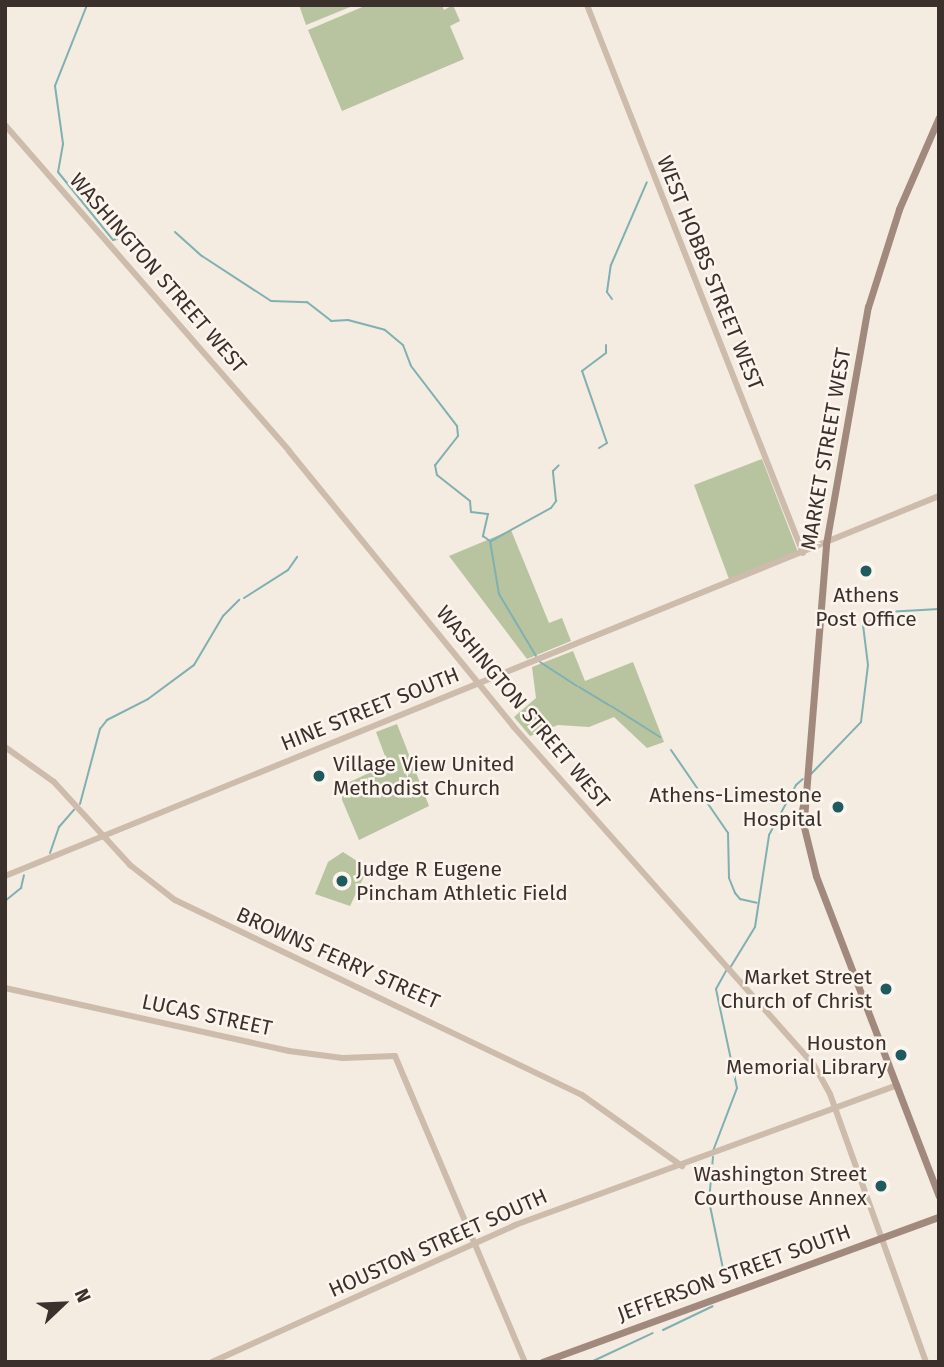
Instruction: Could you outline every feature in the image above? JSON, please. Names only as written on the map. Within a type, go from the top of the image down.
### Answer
[{"type":"main road","name":"MARKET STREET WEST","points":[[939,117],[875,278],[827,544],[804,786],[804,819],[816,876],[939,1196]]},
{"type":"main road","name":"JEFFERSON STREET SOUTH","points":[[542,1362],[939,1217]]},
{"type":"street","name":"WEST HOBBS STREET WEST","points":[[587,5],[803,553]]},
{"type":"street","name":"WASHINGTON STREET WEST","points":[[5,125],[289,451],[479,684],[814,1065],[835,1109],[926,1362]]},
{"type":"street","name":"HINE STREET SOUTH","points":[[5,876],[827,544],[939,496]]},
{"type":"street","name":"BROWNS FERRY STREET","points":[[5,747],[54,782],[130,865],[194,911],[387,998],[582,1095],[682,1166]]},
{"type":"street","name":"LUCAS STREET","points":[[5,988],[289,1051],[342,1058],[391,1055],[472,1245]]},
{"type":"street","name":"HOUSTON STREET SOUTH","points":[[212,1362],[472,1245],[897,1085]]},
{"type":"street","points":[[472,1245],[525,1362]]},
{"type":"green space","points":[[299,5],[355,5],[306,25]]},
{"type":"green space","points":[[367,5],[442,5],[444,10],[453,5],[460,21],[450,26],[464,59],[342,111],[308,30]]},
{"type":"green space","points":[[762,459],[798,552],[729,579],[694,485]]},
{"type":"green space","points":[[511,530],[549,623],[562,618],[571,641],[527,659],[449,556]]},
{"type":"green space","points":[[573,651],[585,681],[633,662],[664,742],[647,748],[614,717],[589,727],[558,725],[530,736],[514,717],[536,698],[532,667]]},
{"type":"green space","points":[[397,724],[429,806],[359,840],[337,788],[388,764],[376,732]]},
{"type":"green space","name":"Judge R Eugene Pincham Athletic Field","points":[[343,852],[368,868],[350,906],[315,894],[328,862]]},
{"type":"waterway","points":[[87,5],[55,86],[63,144],[58,172],[113,240],[117,239]]},
{"type":"waterway","points":[[612,299],[607,292],[611,265],[647,182]]},
{"type":"waterway","points":[[175,232],[202,256],[271,301],[307,302],[331,321],[348,320],[385,330],[403,345],[411,366],[457,426],[458,436],[435,465],[437,475],[470,501],[471,512],[488,514],[483,536],[490,541],[499,594],[536,656]]},
{"type":"waterway","points":[[599,448],[607,443],[582,371],[606,353],[606,345]]},
{"type":"waterway","points":[[491,541],[551,508],[556,501],[553,471],[559,465]]},
{"type":"waterway","points":[[244,598],[288,570],[297,557]]},
{"type":"waterway","points":[[80,804],[100,729],[107,720],[148,699],[194,665],[223,616],[239,600]]},
{"type":"waterway","points":[[811,774],[861,722],[868,665],[863,625],[886,612],[939,609]]},
{"type":"waterway","points":[[540,662],[577,686]]},
{"type":"waterway","points":[[579,687],[609,705]]},
{"type":"waterway","points":[[611,706],[660,737]]},
{"type":"waterway","points":[[671,750],[728,833],[729,878],[735,893],[740,899],[757,903]]},
{"type":"waterway","points":[[730,968],[755,927],[769,835],[796,785],[803,779]]},
{"type":"waterway","points":[[50,853],[59,827],[74,810]]},
{"type":"waterway","points":[[5,901],[21,888],[24,875]]},
{"type":"waterway","points":[[713,1151],[737,1088],[716,989],[726,971]]},
{"type":"waterway","points":[[713,1157],[709,1201],[726,1283]]},
{"type":"waterway","points":[[663,1330],[713,1306]]},
{"type":"waterway","points":[[591,1362],[653,1333]]},
{"type":"place","name":"Athens Post Office","points":[[866,571]]},
{"type":"place","name":"Village View United Methodist Church","points":[[319,776]]},
{"type":"place","name":"Athens-Limestone Hospital","points":[[838,807]]},
{"type":"place","name":"Judge R Eugene Pincham Athletic Field","points":[[342,881]]},
{"type":"place","name":"Market Street Church of Christ","points":[[886,989]]},
{"type":"place","name":"Houston Memorial Library","points":[[901,1055]]},
{"type":"place","name":"Washington Street Courthouse Annex","points":[[881,1186]]}]
